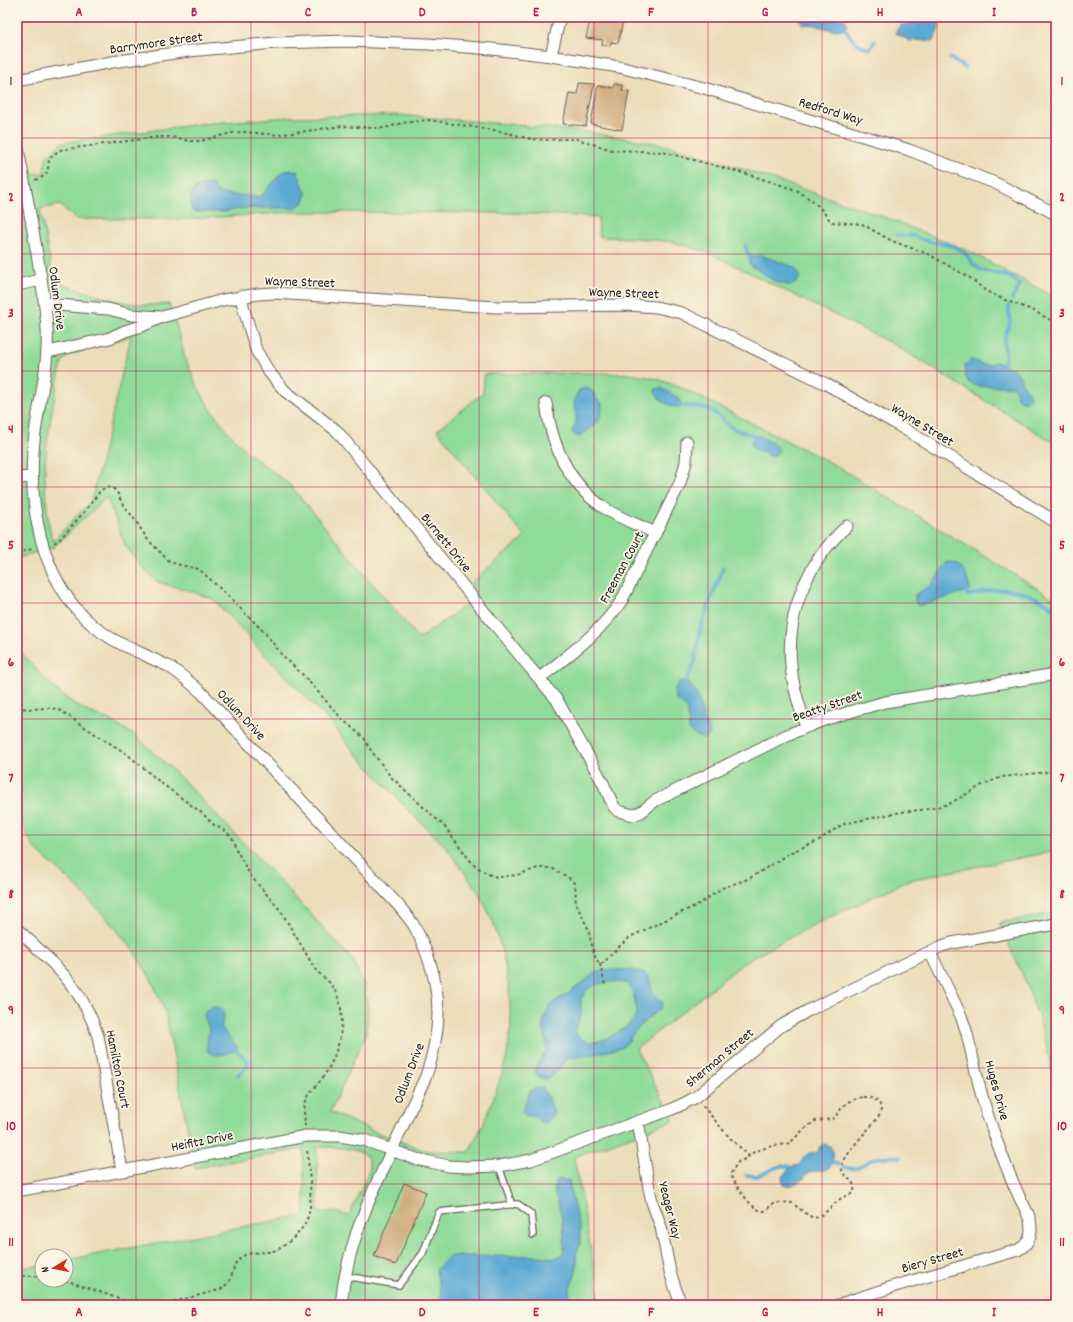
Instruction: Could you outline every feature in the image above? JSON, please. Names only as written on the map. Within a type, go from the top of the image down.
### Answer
[{"type":"street","points":[[551,56],[560,17]]},
{"type":"street","name":"Barrymore Street","points":[[17,80],[112,62],[182,52],[275,43],[348,42],[428,44],[492,49],[588,62]]},
{"type":"street","name":"Redford Way","points":[[588,62],[704,88],[909,150],[995,183],[1056,214]]},
{"type":"street","name":"Odlum Drive","points":[[17,144],[45,304],[47,328],[48,352],[32,458],[32,477],[37,519],[43,546],[52,572],[64,592],[79,612],[97,629],[112,640],[168,666],[187,680],[202,694],[398,905],[413,925],[425,947],[434,972],[438,1000],[438,1024],[435,1045],[426,1076],[365,1208],[353,1240],[345,1276],[341,1305]]},
{"type":"street","points":[[17,285],[41,280]]},
{"type":"street","name":"Wayne Street","points":[[48,352],[110,338],[162,317],[223,300],[241,296],[274,293],[481,306],[517,307],[642,305],[668,309],[694,318],[826,384],[893,422],[1056,522]]},
{"type":"street","name":"Burnett Drive","points":[[241,296],[256,350],[269,372],[285,391],[337,431],[526,663],[558,700],[603,783],[614,807],[618,811],[625,813]]},
{"type":"street","name":"Wayne Street","points":[[45,304],[108,309],[132,315],[162,317]]},
{"type":"street","points":[[546,403],[548,423],[554,443],[574,480],[596,502],[608,510],[656,533]]},
{"type":"street","name":"Freeman Court","points":[[540,678],[595,634],[614,613],[630,587],[680,483],[686,462],[688,442]]},
{"type":"street","points":[[17,478],[32,477]]},
{"type":"street","points":[[806,727],[796,694],[792,674],[790,644],[791,629],[796,607],[811,570],[834,538],[846,526]]},
{"type":"street","name":"Beatty Street","points":[[625,813],[633,815],[642,812],[655,801],[788,735],[806,727],[853,711],[886,702],[1056,674]]},
{"type":"street","name":"Sherman Street","points":[[392,1150],[416,1159],[449,1166],[499,1166],[530,1160],[683,1104],[696,1097],[781,1026],[809,1010],[942,946],[1056,924]]},
{"type":"street","name":"Hamilton Court","points":[[17,929],[61,971],[87,1007],[98,1036],[122,1171]]},
{"type":"street","name":"Huges Drive","points":[[930,952],[961,1016],[966,1030],[990,1124],[1019,1196],[1028,1212],[1031,1229],[1030,1237]]},
{"type":"street","name":"Yeager Way","points":[[638,1121],[650,1195],[661,1227],[670,1272],[681,1305]]},
{"type":"street","name":"Heifitz Drive","points":[[17,1191],[306,1136],[326,1135],[351,1138],[377,1144],[392,1150]]},
{"type":"street","name":"Biery Street","points":[[838,1305],[895,1286],[1018,1250],[1028,1243],[1030,1237]]},
{"type":"lane","points":[[499,1166],[512,1205]]},
{"type":"lane","points":[[345,1276],[399,1285],[423,1253],[438,1212],[518,1204],[531,1214],[534,1235]]},
{"type":"path","points":[[23,177],[35,180],[46,175],[49,159],[59,150],[158,137],[172,137],[190,141],[200,141],[230,133],[245,132],[278,135],[342,126],[385,128],[429,120],[499,131],[532,139],[577,139],[612,150],[677,154],[796,190],[813,201],[832,222],[862,224],[892,241],[928,254],[970,278],[986,291],[1032,310],[1056,323]]},
{"type":"path","points":[[17,553],[60,540],[97,497],[101,490],[105,488],[115,490],[144,535],[162,554],[169,561],[176,564],[199,569],[228,596],[266,634],[282,655],[304,676],[342,719],[364,738],[370,749],[391,777],[445,827],[473,864],[492,876],[500,877],[517,875],[538,868],[548,868],[568,877],[574,883],[576,891],[575,898],[578,908],[588,928],[596,959],[602,968],[605,985]]},
{"type":"path","points":[[17,707],[27,709],[51,708],[59,710],[69,716],[127,754],[161,783],[202,812],[214,825],[224,830],[232,837],[236,849],[250,874],[281,911],[315,969],[334,988],[338,996],[342,1020],[333,1059],[325,1074],[308,1096],[305,1104],[304,1112],[311,1200],[306,1223],[294,1237],[279,1249],[246,1254],[240,1257],[236,1262],[229,1282],[225,1287],[219,1290],[162,1305]]},
{"type":"path","points":[[600,964],[605,962],[609,956],[630,937],[701,903],[722,888],[748,879],[779,858],[816,842],[843,824],[901,812],[929,809],[949,804],[984,784],[1002,777],[1056,771]]},
{"type":"path","points":[[696,1097],[718,1124],[749,1156]]},
{"type":"path","points":[[868,1097],[873,1099],[879,1103],[881,1108],[881,1114],[845,1157],[842,1171],[854,1184],[854,1191],[852,1194],[841,1198],[816,1218],[805,1214],[795,1204],[790,1202],[771,1205],[763,1211],[753,1207],[745,1198],[731,1176],[731,1173],[738,1162],[749,1156],[762,1148],[790,1143],[815,1121],[833,1119],[846,1103],[857,1098],[868,1097]]},
{"type":"path","points":[[17,1276],[34,1276]]},
{"type":"path","points":[[74,1283],[137,1305]]},
{"type":"green space","points":[[398,115],[588,132],[659,144],[694,153],[874,213],[967,250],[1056,298],[1056,444],[893,344],[707,252],[673,242],[636,238],[599,237],[598,217],[512,213],[295,212],[190,219],[76,219],[60,205],[40,209],[54,282],[117,301],[142,305],[169,304],[185,358],[196,384],[211,410],[247,452],[290,485],[419,639],[466,605],[473,581],[525,537],[437,430],[483,393],[484,374],[630,374],[658,379],[684,389],[835,465],[1056,600],[1056,851],[909,880],[816,924],[746,961],[636,1049],[674,1120],[574,1157],[601,1305],[17,1305],[17,1269],[34,1266],[34,1288],[74,1288],[74,1258],[305,1215],[303,1149],[195,1168],[165,1011],[151,979],[133,950],[117,930],[76,886],[35,849],[17,816],[17,648],[44,678],[62,695],[84,710],[109,720],[134,735],[174,771],[264,864],[353,960],[364,985],[368,1008],[366,1034],[330,1112],[373,1131],[426,1151],[469,1152],[485,1120],[498,1086],[507,1056],[511,1026],[509,988],[503,955],[494,924],[479,893],[446,847],[407,809],[349,746],[333,725],[213,599],[158,582],[140,565],[125,545],[107,497],[54,547],[17,559],[17,164],[34,174],[44,173],[46,157],[61,143],[200,124],[289,117]],"holes":[[[131,336],[91,501],[53,541],[48,516],[45,471],[48,434],[62,362],[70,355]],[[317,1147],[337,1147],[350,1149],[367,1156],[370,1168],[349,1216],[332,1211],[318,1213]]]},
{"type":"green space","points":[[1056,913],[1056,1087],[1040,1022],[1025,980],[999,923]]},
{"type":"water","points":[[803,17],[845,19],[847,26],[845,29],[832,30],[810,24],[804,25],[800,21]]},
{"type":"water","points":[[934,17],[937,18],[939,28],[934,41],[910,41],[896,33],[896,30],[901,25],[906,25],[916,20]]},
{"type":"water","points":[[290,170],[297,171],[307,194],[303,203],[293,208],[253,208],[224,212],[193,212],[191,208],[190,201],[192,193],[201,186],[211,184],[221,194],[258,197],[263,194],[282,172]]},
{"type":"water","points":[[760,255],[794,267],[800,277],[797,282],[791,286],[774,281],[749,264],[750,258]]},
{"type":"water","points":[[970,360],[976,361],[983,365],[989,365],[995,362],[1013,369],[1019,374],[1030,398],[1026,402],[1017,398],[1016,391],[1011,386],[977,386],[968,382],[965,375],[965,365]]},
{"type":"water","points":[[587,388],[592,391],[598,401],[602,403],[602,410],[601,416],[596,424],[579,437],[574,435],[572,430],[576,420],[574,401],[579,390]]},
{"type":"water","points":[[661,388],[679,398],[681,406],[671,405],[661,400],[656,395],[655,391],[656,389]]},
{"type":"water","points":[[754,436],[761,436],[774,444],[779,450],[774,456],[767,456],[765,452],[756,450],[752,447],[751,441]]},
{"type":"water","points":[[947,562],[952,562],[960,567],[968,580],[970,590],[923,605],[917,605],[915,595],[931,585]]},
{"type":"water","points":[[680,681],[686,681],[697,694],[710,734],[706,739],[700,738],[690,732],[688,713],[684,706],[676,699],[674,690]]},
{"type":"water","points":[[605,970],[621,970],[645,973],[649,978],[651,988],[663,1003],[660,1009],[648,1018],[632,1035],[629,1041],[621,1048],[586,1056],[567,1058],[553,1076],[545,1079],[537,1074],[535,1069],[547,1050],[543,1022],[550,1005],[569,993],[595,973]],"holes":[[[609,981],[625,983],[630,987],[633,991],[637,1010],[636,1015],[629,1025],[616,1034],[594,1042],[584,1041],[575,1031],[581,1015],[581,999],[585,992],[592,986]]]},
{"type":"water","points":[[211,1007],[217,1007],[223,1010],[224,1016],[221,1027],[237,1047],[236,1050],[218,1055],[208,1052],[207,1044],[209,1029],[204,1015]]},
{"type":"water","points":[[535,1088],[542,1088],[552,1107],[553,1115],[546,1123],[540,1122],[535,1117],[524,1115],[522,1111],[529,1092]]},
{"type":"water","points":[[825,1144],[830,1146],[833,1155],[829,1168],[809,1172],[804,1178],[794,1184],[787,1186],[783,1185],[782,1177],[790,1167],[799,1165],[808,1154],[813,1152],[816,1153],[820,1146]]},
{"type":"water","points":[[561,1179],[569,1181],[580,1228],[580,1243],[576,1255],[577,1264],[575,1276],[570,1287],[569,1305],[443,1305],[436,1270],[449,1256],[538,1256],[555,1258],[563,1254],[563,1227],[560,1210],[555,1196],[556,1180]]},
{"type":"building","points":[[591,17],[624,17],[618,43],[611,42],[610,46],[602,45],[603,40],[586,38]]},
{"type":"building","points":[[579,83],[594,84],[586,126],[563,124],[569,93],[577,94]]},
{"type":"building","points":[[614,84],[623,86],[622,90],[629,91],[622,130],[591,124],[598,85],[613,88]]},
{"type":"building","points":[[404,1183],[426,1192],[396,1265],[374,1256]]},
{"type":"waterway","points":[[845,29],[855,42],[865,47],[870,49],[875,41]]},
{"type":"waterway","points":[[950,58],[965,68]]},
{"type":"waterway","points":[[897,235],[914,236],[924,240],[953,246],[964,252],[980,270],[1010,277],[1020,284],[1012,299]]},
{"type":"waterway","points":[[745,246],[750,258]]},
{"type":"waterway","points":[[1003,364],[1006,355],[1004,343],[1010,322],[1009,306]]},
{"type":"waterway","points":[[681,406],[709,409],[734,429],[754,436]]},
{"type":"waterway","points":[[686,681],[695,662],[700,629],[723,568]]},
{"type":"waterway","points":[[966,592],[968,595],[1001,589],[1009,590],[1035,597],[1056,611]]},
{"type":"waterway","points":[[236,1050],[247,1060],[248,1065],[238,1075]]},
{"type":"waterway","points":[[844,1167],[852,1169],[874,1159],[889,1156],[900,1157]]},
{"type":"waterway","points":[[832,1162],[840,1165]]},
{"type":"waterway","points":[[746,1175],[756,1176],[777,1167],[790,1167]]}]
